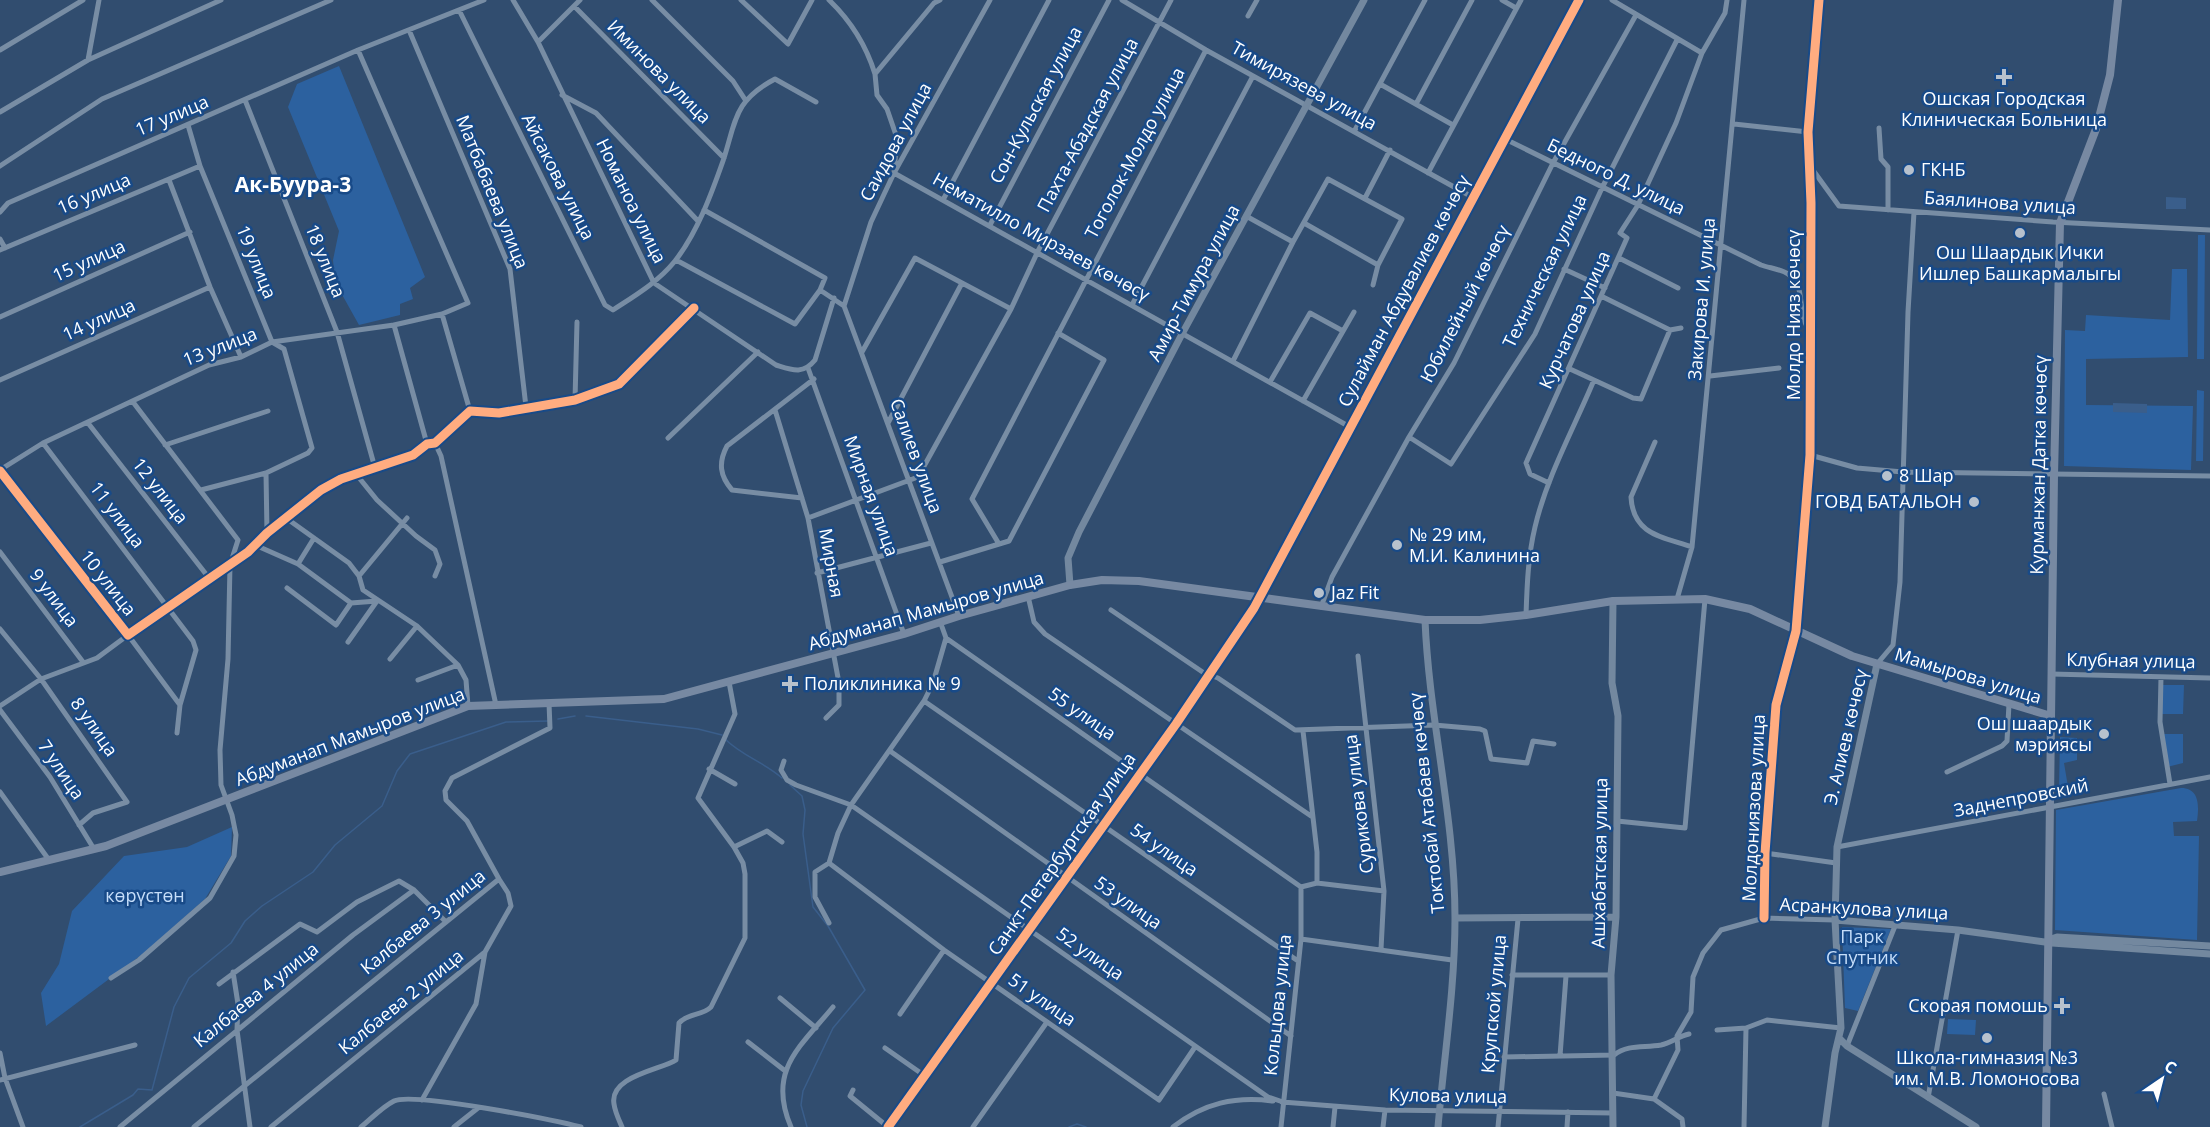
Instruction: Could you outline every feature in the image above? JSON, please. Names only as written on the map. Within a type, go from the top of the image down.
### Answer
[{"type":"main road","name":"Курманжан Датка көчөсү","points":[[2046,1127],[2054,475],[2060,222],[2097,129],[2113,58],[2118,0]]},
{"type":"main road","name":"Абдуманап Мамыров улица","points":[[0,872],[94,849],[226,801],[468,706],[664,699],[941,624],[959,616],[1028,596],[1070,585],[1119,579],[1425,620],[1480,620],[1613,601],[1705,599],[1750,609],[1796,631],[1877,664]]},
{"type":"main road","name":"Мамырова улица","points":[[1877,664],[2051,716]]},
{"type":"street","points":[[0,50],[83,0]]},
{"type":"street","points":[[88,60],[99,0]]},
{"type":"street","points":[[0,112],[88,60],[221,0]]},
{"type":"street","points":[[0,166],[102,99],[331,0]]},
{"type":"street","name":"17 улица","points":[[0,212],[8,203],[358,50],[484,0]]},
{"type":"street","name":"Номаноа улица","points":[[513,0],[538,42],[654,283],[776,365],[796,372],[808,368]]},
{"type":"street","points":[[538,42],[580,0]]},
{"type":"street","points":[[652,0],[733,81],[746,100]]},
{"type":"street","points":[[741,0],[788,44],[812,0]]},
{"type":"street","points":[[829,0],[843,13],[866,47],[875,74],[877,95],[887,108],[897,138],[894,173]]},
{"type":"street","points":[[875,74],[934,3],[940,0]]},
{"type":"street","name":"Саидова улица","points":[[844,306],[871,222],[894,173],[990,0]]},
{"type":"street","points":[[943,200],[1049,0]]},
{"type":"street","name":"Сон-Кульская улица","points":[[990,225],[1109,0]]},
{"type":"street","name":"Тимирязева улица","points":[[1122,0],[1206,50],[1355,130],[1473,198]]},
{"type":"street","name":"Пахта-Абадская улица","points":[[908,479],[918,477],[1011,309],[1038,251],[1171,0]]},
{"type":"street","points":[[1248,16],[1257,0]]},
{"type":"street","name":"Амир-Тимура улица","points":[[1070,585],[1068,558],[1182,334],[1364,0]]},
{"type":"street","points":[[1355,130],[1425,0]]},
{"type":"street","points":[[1416,104],[1472,0]]},
{"type":"street","points":[[1502,0],[1516,8]]},
{"type":"street","points":[[1428,173],[1521,0]]},
{"type":"street","name":"Сулайман Абдувалиев көчөсү","points":[[1258,597],[1326,476],[1350,427],[1579,0]]},
{"type":"street","points":[[1612,0],[1677,40],[1702,52]]},
{"type":"street","name":"Курчатова улица","points":[[1549,483],[1530,474],[1526,463],[1619,258],[1627,238],[1620,233],[1638,205],[1676,123],[1702,52],[1725,13],[1727,0]]},
{"type":"street","name":"Закирова И. улица","points":[[1677,599],[1692,547],[1744,0]]},
{"type":"street","name":"Молдо Нияз көчөсү","points":[[1796,631],[1809,455],[1808,132],[1819,0]]},
{"type":"street","name":"Иминова улица","points":[[574,6],[724,158]]},
{"type":"street","name":"Айсакова улица","points":[[459,10],[605,305],[613,310],[654,283]]},
{"type":"street","name":"Юбилейный көчөсү","points":[[1321,607],[1332,577],[1409,437],[1454,363],[1553,163],[1636,15]]},
{"type":"street","name":"Матбабаева улица","points":[[409,30],[510,268],[526,407]]},
{"type":"street","name":"Техническая улица","points":[[1409,437],[1451,464],[1535,334],[1602,188],[1677,40]]},
{"type":"street","name":"13 улица","points":[[0,471],[43,443],[209,365],[241,357],[272,342],[394,325],[442,314],[468,303],[358,50]]},
{"type":"street","name":"Тоголок-Молдо улица","points":[[999,544],[972,499],[1206,50]]},
{"type":"street","points":[[1132,305],[1253,75]]},
{"type":"street","points":[[654,283],[676,260],[704,210],[724,158],[731,125],[746,100],[775,79],[816,102]]},
{"type":"street","points":[[1380,84],[1453,125]]},
{"type":"street","points":[[562,95],[596,113],[698,221]]},
{"type":"street","name":"18 улица","points":[[245,100],[338,332],[375,468]]},
{"type":"street","points":[[1734,124],[1808,132]]},
{"type":"street","name":"19 улица","points":[[188,125],[200,166],[272,342],[284,349],[312,448],[308,453],[266,473]]},
{"type":"street","points":[[1879,128],[1881,159],[1888,167],[1888,210]]},
{"type":"street","name":"Бедного Д. улица","points":[[1505,139],[1761,266],[1790,274],[1799,288],[1802,321],[1809,330]]},
{"type":"street","points":[[1365,198],[1390,150]]},
{"type":"street","name":"Баялинова улица","points":[[1809,164],[1839,206],[1914,213],[2210,230]]},
{"type":"street","name":"16 улица","points":[[2,249],[200,166]]},
{"type":"street","name":"Нематилло Мирзаев көчөсү","points":[[894,173],[1038,251],[1350,427]]},
{"type":"street","points":[[1233,361],[1293,242],[1328,179],[1402,219],[1378,265],[1373,285]]},
{"type":"street","points":[[169,180],[210,287],[241,357]]},
{"type":"street","points":[[676,260],[795,324],[820,290],[825,278],[704,210]]},
{"type":"street","name":"Э. Алиев көчөсү","points":[[1825,1127],[1834,1053],[1840,1039],[1841,1028],[1835,920],[1837,848],[1877,664],[1889,653],[1895,636],[1900,582],[1908,312],[1914,213]]},
{"type":"street","points":[[1246,216],[1293,242]]},
{"type":"street","points":[[1304,222],[1378,265]]},
{"type":"street","name":"15 улица","points":[[0,317],[190,232]]},
{"type":"street","points":[[0,240],[2,249]]},
{"type":"street","points":[[862,352],[915,258],[1011,309]]},
{"type":"street","points":[[1619,258],[1678,288]]},
{"type":"street","points":[[1564,269],[1605,288]]},
{"type":"street","points":[[888,423],[962,283]]},
{"type":"street","name":"14 улица","points":[[0,380],[210,287]]},
{"type":"street","points":[[820,290],[844,306]]},
{"type":"street","points":[[1601,296],[1670,330],[1681,328]]},
{"type":"street","points":[[808,368],[815,360],[834,298]]},
{"type":"street","name":"Салиев улица","points":[[844,306],[959,616]]},
{"type":"street","points":[[394,325],[427,444],[435,443],[470,411],[499,413],[575,400],[619,384],[694,308]]},
{"type":"street","points":[[1303,401],[1354,312]]},
{"type":"street","points":[[1270,382],[1310,313],[1343,331]]},
{"type":"street","points":[[442,314],[470,411]]},
{"type":"street","points":[[575,400],[577,322]]},
{"type":"street","points":[[1570,369],[1633,398],[1641,399],[1670,330]]},
{"type":"street","points":[[940,562],[1009,541],[1104,360],[1058,333]]},
{"type":"street","points":[[668,438],[758,352]]},
{"type":"street","name":"Мирная улица","points":[[808,368],[814,379],[904,634]]},
{"type":"street","points":[[1710,376],[1779,368]]},
{"type":"street","points":[[802,498],[732,490],[723,480],[721,457],[727,446],[814,379]]},
{"type":"street","points":[[1526,615],[1528,571],[1535,527],[1549,483],[1594,380]]},
{"type":"street","points":[[111,978],[139,960],[185,917],[210,898],[234,856],[236,835],[221,786],[220,750],[228,659],[230,565],[238,540],[133,402]]},
{"type":"street","name":"Мирная","points":[[775,410],[808,518],[839,684],[839,705],[826,718]]},
{"type":"street","points":[[165,445],[268,411]]},
{"type":"street","name":"12 улица","points":[[88,423],[209,578]]},
{"type":"street","points":[[1655,442],[1631,497],[1631,504],[1638,520],[1647,532],[1692,547]]},
{"type":"street","name":"11 улица","points":[[43,443],[195,645],[190,679],[180,705],[177,733]]},
{"type":"street","points":[[435,443],[446,478],[496,705]]},
{"type":"street","name":"10 улица","points":[[0,471],[128,635],[167,606],[230,565],[321,490],[356,474],[412,455],[427,444]]},
{"type":"street","points":[[1809,455],[1857,468],[1904,472],[2210,476]]},
{"type":"street","points":[[201,490],[266,473],[267,533]]},
{"type":"street","points":[[356,474],[370,493],[401,523],[435,550],[440,564],[435,576]]},
{"type":"street","points":[[808,518],[908,479]]},
{"type":"street","points":[[286,518],[349,563],[359,576],[363,590],[417,626],[458,665],[466,680],[468,706]]},
{"type":"street","points":[[359,576],[407,518]]},
{"type":"street","points":[[298,564],[314,538]]},
{"type":"street","points":[[817,573],[931,543]]},
{"type":"street","points":[[255,545],[298,564],[351,603],[377,601]]},
{"type":"street","name":"9 улица","points":[[0,552],[83,662]]},
{"type":"street","points":[[287,588],[336,625],[351,603]]},
{"type":"street","points":[[1028,596],[1034,622],[1045,634],[1311,816]]},
{"type":"street","name":"Санкт-Петербургская улица","points":[[888,1127],[1176,724],[1254,608],[1258,597]]},
{"type":"street","points":[[1617,821],[1685,828],[1705,599]]},
{"type":"street","points":[[348,642],[377,601]]},
{"type":"street","name":"Ашхабатская улица","points":[[1613,601],[1612,683],[1618,716],[1616,917],[1611,975],[1614,1055],[1613,1127]]},
{"type":"street","points":[[1111,609],[1295,730],[1434,725],[1484,730],[1491,759],[1524,764],[1529,760],[1530,743],[1554,744]]},
{"type":"street","name":"Токтобай Атабаев көчөсү","points":[[1425,620],[1434,725],[1446,801],[1455,918],[1438,1127]]},
{"type":"street","points":[[829,923],[815,897],[815,872],[829,863],[838,832],[851,805],[924,701],[933,683],[946,638],[941,624]]},
{"type":"street","points":[[390,659],[417,626]]},
{"type":"street","name":"8 улица","points":[[0,629],[41,679],[127,802],[93,813],[79,825]]},
{"type":"street","name":"Молдониязова улица","points":[[1764,918],[1765,853],[1776,705],[1796,631]]},
{"type":"street","points":[[0,708],[41,679],[97,658],[128,635],[180,705]]},
{"type":"street","name":"55 улица","points":[[946,638],[1141,772],[1301,887]]},
{"type":"street","name":"Сурикова улица","points":[[1358,656],[1384,891],[1381,949]]},
{"type":"street","points":[[418,680],[458,665]]},
{"type":"street","name":"Клубная улица","points":[[2051,675],[2210,678]]},
{"type":"street","points":[[2162,677],[2160,722],[2170,784]]},
{"type":"street","points":[[622,1127],[614,1104],[614,1096],[626,1082],[649,1069],[676,1060],[679,1023],[683,1018],[708,1011],[745,938],[746,874],[743,863],[698,798],[735,714],[729,682]]},
{"type":"street","name":"54 улица","points":[[924,701],[1298,961]]},
{"type":"street","name":"Калбаева 3 улица","points":[[194,1127],[499,879],[467,821],[446,800],[445,790],[453,778],[550,728],[549,703]]},
{"type":"street","points":[[1947,771],[2002,746],[2007,741],[2009,704]]},
{"type":"street","name":"7 улица","points":[[0,708],[50,777],[94,849]]},
{"type":"street","points":[[1303,731],[1311,816],[1317,852],[1317,883]]},
{"type":"street","name":"53 улица","points":[[890,751],[1291,1036]]},
{"type":"street","name":"52 улица","points":[[784,761],[781,770],[787,780],[851,805],[1195,1047],[1268,1097],[1283,1102]]},
{"type":"street","points":[[709,769],[735,784]]},
{"type":"street","name":"Заднепровский","points":[[1837,848],[2210,777]]},
{"type":"street","points":[[0,792],[49,860]]},
{"type":"street","points":[[734,847],[767,831],[782,842]]},
{"type":"street","points":[[1765,853],[1836,863]]},
{"type":"street","name":"51 улица","points":[[829,863],[944,950],[1159,1100],[1195,1047]]},
{"type":"street","name":"Калбаева 2 улица","points":[[271,1127],[485,952],[511,906],[508,893],[499,879]]},
{"type":"street","points":[[219,984],[300,924],[317,932],[357,902],[399,881],[414,890],[446,922]]},
{"type":"street","points":[[1301,887],[1317,883],[1384,891]]},
{"type":"street","name":"Кольцова улица","points":[[1281,1127],[1301,939],[1301,887]]},
{"type":"street","name":"Калбаева 4 улица","points":[[120,1127],[376,917],[414,890]]},
{"type":"street","points":[[1455,918],[1616,917]]},
{"type":"street","name":"Асранкулова улица","points":[[1654,1099],[1678,1050],[1677,1036],[1691,1012],[1694,977],[1709,943],[1720,930],[1764,918],[1835,920],[2210,954]]},
{"type":"street","name":"Крупской улица","points":[[1498,1127],[1518,919]]},
{"type":"street","points":[[1847,1046],[1895,926]]},
{"type":"street","points":[[1928,1098],[1958,930]]},
{"type":"street","name":"Асранкулова улица","points":[[2048,940],[2057,937],[2210,946]]},
{"type":"street","points":[[1301,939],[1452,960]]},
{"type":"street","points":[[900,1014],[944,950]]},
{"type":"street","points":[[422,1100],[476,1004],[485,952]]},
{"type":"street","points":[[233,972],[238,1004],[237,1030],[250,1127]]},
{"type":"street","points":[[1512,975],[1611,975]]},
{"type":"street","points":[[1560,1056],[1566,976]]},
{"type":"street","points":[[780,998],[816,1028]]},
{"type":"street","points":[[791,1127],[782,1107],[781,1091],[784,1070],[833,1007]]},
{"type":"street","points":[[1716,1030],[1746,1028],[1767,1020],[1841,1028]]},
{"type":"street","points":[[973,1127],[1047,1022]]},
{"type":"street","points":[[1744,1127],[1746,1028]]},
{"type":"street","points":[[1504,1057],[1614,1055],[1624,1047],[1664,1044],[1677,1036],[1689,1034]]},
{"type":"street","points":[[1840,1039],[1847,1046],[1976,1127]]},
{"type":"street","points":[[748,1042],[784,1070]]},
{"type":"street","points":[[2,1079],[135,1045]]},
{"type":"street","points":[[885,1048],[925,1076]]},
{"type":"street","points":[[0,1053],[2,1079],[22,1127]]},
{"type":"street","points":[[853,1090],[850,1096],[854,1102],[888,1127]]},
{"type":"street","points":[[1612,1093],[1654,1099],[1682,1119],[1683,1127]]},
{"type":"street","points":[[2104,1094],[2112,1127]]},
{"type":"street","name":"Кулова улица","points":[[1173,1127],[1189,1115],[1234,1098],[1385,1110],[1613,1113]]},
{"type":"street","points":[[361,1127],[395,1100],[422,1100],[506,1111],[581,1127]]},
{"type":"street","points":[[1333,1127],[1335,1107]]},
{"type":"street","points":[[454,1127],[478,1108]]},
{"type":"street","points":[[1383,1127],[1385,1110]]},
{"type":"street","points":[[1567,1127],[1568,1112]]},
{"type":"green space","points":[[339,66],[425,277],[410,288],[413,299],[400,304],[400,315],[359,325],[335,282],[333,260],[339,231],[288,107],[297,84]]},
{"type":"green space","points":[[2198,235],[2205,235],[2204,359],[2197,359]]},
{"type":"green space","points":[[2172,269],[2187,269],[2188,357],[2086,359],[2086,405],[2193,406],[2191,470],[2064,466],[2065,330],[2085,331],[2086,315],[2170,320]]},
{"type":"green space","points":[[2197,390],[2204,391],[2203,461],[2196,461]]},
{"type":"green space","points":[[2161,685],[2184,685],[2183,714],[2161,714]]},
{"type":"green space","points":[[2162,734],[2183,734],[2183,763],[2167,767]]},
{"type":"green space","points":[[2060,737],[2077,738],[2077,760],[2064,763],[2068,787],[2059,787]]},
{"type":"green space","points":[[2181,788],[2192,791],[2198,804],[2197,821],[2173,822],[2174,836],[2199,836],[2197,940],[2055,930],[2056,810]]},
{"type":"green space","name":"көрүстөн","points":[[232,827],[231,856],[205,899],[144,953],[46,1026],[41,993],[59,964],[72,911],[124,856],[187,847]]},
{"type":"green space","name":"Парк Спутник","points":[[1842,927],[1891,929],[1858,1011],[1845,1008]]},
{"type":"green space","points":[[1948,1019],[1976,1020],[1975,1035],[1947,1034]]},
{"type":"shaded area","points":[[2166,197],[2186,198],[2186,209],[2166,209]]},
{"type":"shaded area","points":[[2113,403],[2147,404],[2147,413],[2113,412]]},
{"type":"waterway","points":[[558,719],[575,716]]},
{"type":"waterway","points":[[586,716],[698,729],[722,735]]},
{"type":"waterway","points":[[80,1127],[133,1095],[138,1089],[152,1090],[174,1007],[189,978],[231,943],[245,921],[262,906],[313,872],[335,845],[382,806],[397,771],[410,754],[506,722],[548,721]]},
{"type":"waterway","points":[[725,739],[782,778]]},
{"type":"waterway","points":[[790,785],[802,796],[805,810],[803,834],[813,907],[828,926],[865,990],[833,1028],[803,1091],[801,1105],[807,1127]]},
{"type":"waterway","points":[[1069,1127],[1077,1124],[1086,1127]]},
{"type":"cycle path","points":[[888,1127],[1176,724],[1254,608],[1579,0]]},
{"type":"cycle path","points":[[1764,918],[1765,853],[1776,705],[1796,631],[1810,455],[1811,203],[1808,132],[1819,0]]},
{"type":"cycle path","points":[[0,471],[128,635],[248,552],[267,533],[321,490],[341,479],[413,455],[427,444],[435,443],[470,411],[499,413],[575,400],[619,384],[694,308]]},
{"type":"place","name":"Ошская Городская Клиническая Больница","points":[[2004,77]]},
{"type":"place","name":"ГКНБ","points":[[1909,170]]},
{"type":"place","name":"Ош Шаардык Ички Ишлер Башкармалыгы","points":[[2020,233]]},
{"type":"place","name":"8 Шар","points":[[1887,476]]},
{"type":"place","name":"ГОВД БАТАЛЬОН","points":[[1974,502]]},
{"type":"place","name":"№ 29 им, М.И. Калинина","points":[[1397,545]]},
{"type":"place","name":"Jaz Fit","points":[[1319,593]]},
{"type":"place","name":"Поликлиника № 9","points":[[790,684]]},
{"type":"place","name":"Ош шаардык мэриясы","points":[[2104,734]]},
{"type":"place","name":"Скорая помошь","points":[[2062,1006]]},
{"type":"place","name":"Школа-гимназия №3 им. М.В. Ломоносова","points":[[1987,1038]]},
{"type":"district","name":"Ак-Буура-3","points":[[293,185]]}]
